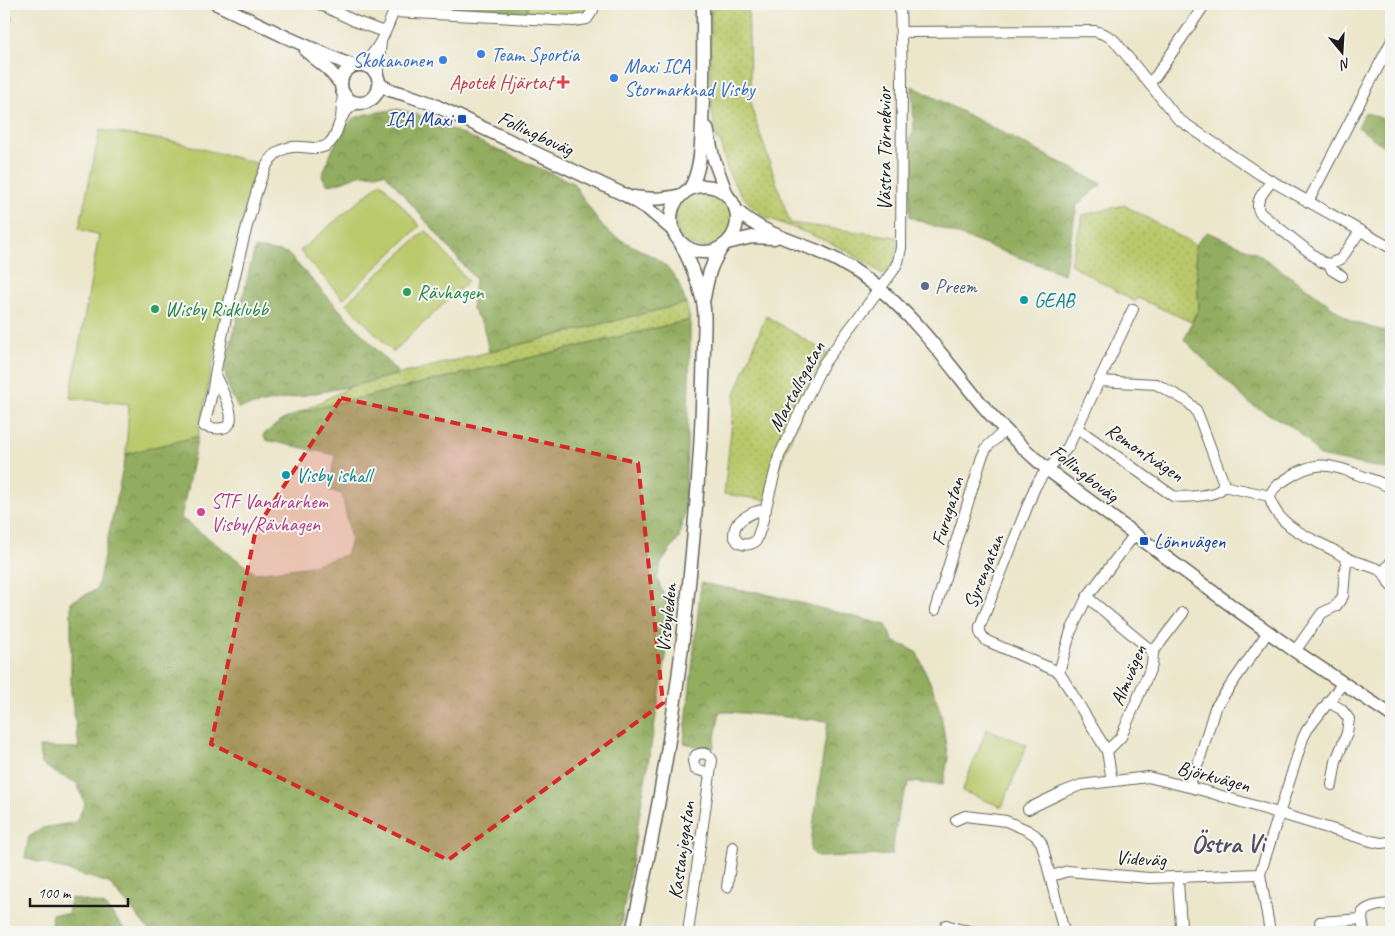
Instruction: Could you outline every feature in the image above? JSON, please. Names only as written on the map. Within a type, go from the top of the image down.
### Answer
[{"type":"main road","points":[[217,4],[343,62],[368,66],[379,81],[377,93],[363,102],[348,99],[327,68],[286,37]]},
{"type":"main road","points":[[703,101],[713,157],[727,195],[736,210],[737,222],[736,229],[725,244],[710,251],[701,252],[688,247],[677,236],[671,222],[674,205],[695,180],[699,164],[703,101],[704,4]]},
{"type":"main road","points":[[342,88],[342,76],[357,65]]},
{"type":"main road","name":"Follingboväg","points":[[379,81],[390,90],[430,103],[627,196],[652,212],[677,236]]},
{"type":"main road","name":"Follingboväg","points":[[363,102],[403,99],[430,103]]},
{"type":"main road","points":[[686,192],[702,186],[710,186],[717,188],[727,195]]},
{"type":"main road","name":"Follingboväg","points":[[627,196],[650,200],[665,199],[686,192]]},
{"type":"main road","name":"Follingboväg","points":[[736,210],[755,225],[835,260],[880,289],[916,324],[1005,430],[1048,470],[1268,632],[1391,716]]},
{"type":"main road","name":"Visbyleden","points":[[677,236],[694,270],[703,303]]},
{"type":"main road","name":"Follingboväg","points":[[725,244],[752,237],[782,238]]},
{"type":"main road","name":"Visbyleden","points":[[632,932],[658,807],[684,638],[695,526],[703,398],[703,303],[709,271],[725,244]]},
{"type":"street","points":[[319,4],[383,36]]},
{"type":"street","points":[[357,65],[368,59],[383,36],[395,8],[574,21],[587,19],[591,15],[594,4]]},
{"type":"street","name":"Västra Törnekvior","points":[[880,289],[896,268],[901,248],[900,4]]},
{"type":"street","points":[[1149,83],[1156,76],[1205,4]]},
{"type":"street","points":[[901,32],[1095,31],[1106,35],[1114,40],[1178,119],[1272,181],[1391,248]]},
{"type":"street","points":[[379,81],[378,67],[383,36]]},
{"type":"street","points":[[1308,202],[1391,42]]},
{"type":"street","points":[[341,120],[342,88]]},
{"type":"street","points":[[215,376],[231,418],[229,426],[222,430],[204,426],[225,318],[242,247],[257,190],[267,163],[277,153],[286,148],[297,146],[318,148],[328,145],[334,138],[346,112],[363,102]]},
{"type":"street","points":[[1272,181],[1261,195],[1258,203],[1260,213],[1322,262],[1330,264],[1341,259],[1360,231]]},
{"type":"street","points":[[1330,264],[1332,270],[1342,276]]},
{"type":"street","name":"Martallsgatan","points":[[766,510],[779,456],[819,372],[880,289]]},
{"type":"street","name":"Remontvägen","points":[[1048,470],[1068,447],[1133,309]]},
{"type":"street","name":"Remontvägen","points":[[1077,428],[1173,496],[1211,494],[1223,486],[1223,481],[1203,426],[1192,405],[1156,384],[1100,381]]},
{"type":"street","name":"Furugatan","points":[[935,610],[982,457],[988,447],[1005,430]]},
{"type":"street","points":[[1391,488],[1338,467],[1320,465],[1311,466],[1289,477],[1273,488],[1270,496],[1272,505],[1290,526],[1310,539],[1347,558],[1383,572],[1391,586]]},
{"type":"street","name":"Syrengatan","points":[[1048,470],[1035,488],[980,629],[982,637],[987,641],[1059,672]]},
{"type":"street","points":[[1223,486],[1270,496]]},
{"type":"street","points":[[1112,781],[1107,751],[1059,672],[1071,631],[1087,597],[1135,534]]},
{"type":"street","points":[[1295,651],[1322,613],[1336,606],[1343,596],[1344,571],[1347,558]]},
{"type":"street","points":[[1383,572],[1391,562]]},
{"type":"street","points":[[1087,597],[1153,652]]},
{"type":"street","name":"Almvägen","points":[[1107,751],[1121,737],[1152,666],[1153,652],[1183,613]]},
{"type":"street","points":[[1190,786],[1215,708],[1268,632]]},
{"type":"street","points":[[1270,932],[1260,874],[1302,738],[1343,683]]},
{"type":"street","points":[[1328,702],[1341,709],[1349,719],[1347,733],[1336,761],[1332,785]]},
{"type":"street","name":"Kastanjegatan","points":[[688,932],[710,772]]},
{"type":"street","name":"Björkvägen","points":[[1028,810],[1081,785],[1148,777],[1190,786],[1372,841],[1391,842]]},
{"type":"street","points":[[956,820],[965,816],[1006,821],[1036,835],[1041,842],[1051,876],[1064,932]]},
{"type":"street","points":[[727,887],[733,847]]},
{"type":"street","name":"Videväg","points":[[1051,876],[1068,871],[1149,878],[1260,874]]},
{"type":"street","points":[[1180,932],[1178,881],[1188,877]]},
{"type":"street","points":[[1364,932],[1363,912],[1372,906],[1391,904]]},
{"type":"street","points":[[1320,922],[1362,919]]},
{"type":"street","points":[[946,925],[975,932]]},
{"type":"highlighted area","points":[[341,398],[638,463],[663,703],[448,860],[211,744],[256,529]]},
{"type":"green space","points":[[413,4],[527,4],[527,14],[421,7]]},
{"type":"green space","points":[[527,4],[591,7],[590,10],[575,15],[551,16],[527,14]]},
{"type":"green space","points":[[711,4],[748,4],[751,107],[790,223],[897,237],[894,263],[885,274],[882,274],[841,248],[765,217],[739,191],[726,166],[721,142],[716,140],[711,104]]},
{"type":"green space","points":[[4,12],[13,17],[4,36]]},
{"type":"green space","points":[[912,86],[1102,184],[1077,205],[1064,274],[910,217],[909,141],[914,130]]},
{"type":"green space","points":[[399,109],[419,115],[573,183],[598,221],[608,232],[654,257],[669,269],[678,282],[686,303],[489,352],[483,325],[472,309],[475,279],[385,173],[359,175],[328,185],[322,176],[340,135],[351,121],[366,114]]},
{"type":"green space","points":[[1365,112],[1391,122],[1391,152],[1358,127]]},
{"type":"green space","name":"Wisby Ridklubb","points":[[100,130],[176,142],[260,164],[231,276],[198,436],[126,454],[129,404],[70,398],[99,235],[79,229]]},
{"type":"green space","points":[[381,182],[420,226],[343,299],[300,251]]},
{"type":"green space","points":[[704,190],[720,195],[728,203],[733,219],[728,235],[720,243],[704,248],[688,243],[680,235],[675,219],[680,203],[688,195]]},
{"type":"green space","points":[[1124,205],[1195,245],[1199,308],[1191,322],[1138,298],[1135,302],[1070,264],[1083,215]]},
{"type":"green space","name":"Rävhagen","points":[[426,230],[468,281],[393,352],[346,303]]},
{"type":"green space","points":[[1207,232],[1255,252],[1352,322],[1391,333],[1391,470],[1319,456],[1307,440],[1294,428],[1249,403],[1184,340],[1199,308],[1195,245]]},
{"type":"green space","points":[[255,248],[287,253],[399,374],[352,386],[238,408],[227,383],[225,367]]},
{"type":"green space","points":[[686,303],[690,320],[300,412],[352,386]]},
{"type":"green space","points":[[766,316],[827,353],[765,500],[724,494],[735,394]]},
{"type":"green space","points":[[690,320],[685,510],[679,538],[661,563],[657,579],[673,615],[620,930],[618,932],[151,932],[109,883],[25,858],[29,837],[43,828],[76,822],[85,804],[77,783],[54,772],[41,763],[39,747],[79,748],[71,692],[71,602],[97,589],[126,454],[198,436],[181,518],[255,573],[305,567],[346,555],[351,540],[342,494],[329,490],[335,455],[266,440],[263,435],[281,421],[300,412]]},
{"type":"green space","points":[[701,583],[758,592],[886,625],[894,642],[908,647],[917,653],[933,689],[941,714],[948,758],[943,785],[909,782],[898,811],[892,855],[817,857],[810,850],[828,721],[720,711],[713,749],[684,743]]},
{"type":"green space","points":[[987,729],[1027,745],[1002,807],[962,791]]},
{"type":"green space","points":[[71,898],[104,905],[127,932],[62,932],[51,926],[52,914],[68,914]]},
{"type":"place","name":"Team Sportia","points":[[481,54]]},
{"type":"place","name":"Skokanonen","points":[[443,60]]},
{"type":"place","name":"Maxi ICA Stormarknad Visby","points":[[614,78]]},
{"type":"place","name":"Apotek Hjärtat","points":[[563,82]]},
{"type":"place","name":"ICA Maxi","points":[[462,119]]},
{"type":"place","name":"Preem","points":[[925,286]]},
{"type":"place","name":"Rävhagen","points":[[407,292]]},
{"type":"place","name":"GEAB","points":[[1024,300]]},
{"type":"place","name":"Wisby Ridklubb","points":[[155,309]]},
{"type":"place","name":"Visby ishall","points":[[286,475]]},
{"type":"place","name":"STF Vandrarhem Visby/Rävhagen","points":[[201,512]]},
{"type":"place","name":"Lönnvägen","points":[[1144,541]]},
{"type":"district","name":"Östra Vi","points":[[1228,843]]}]
